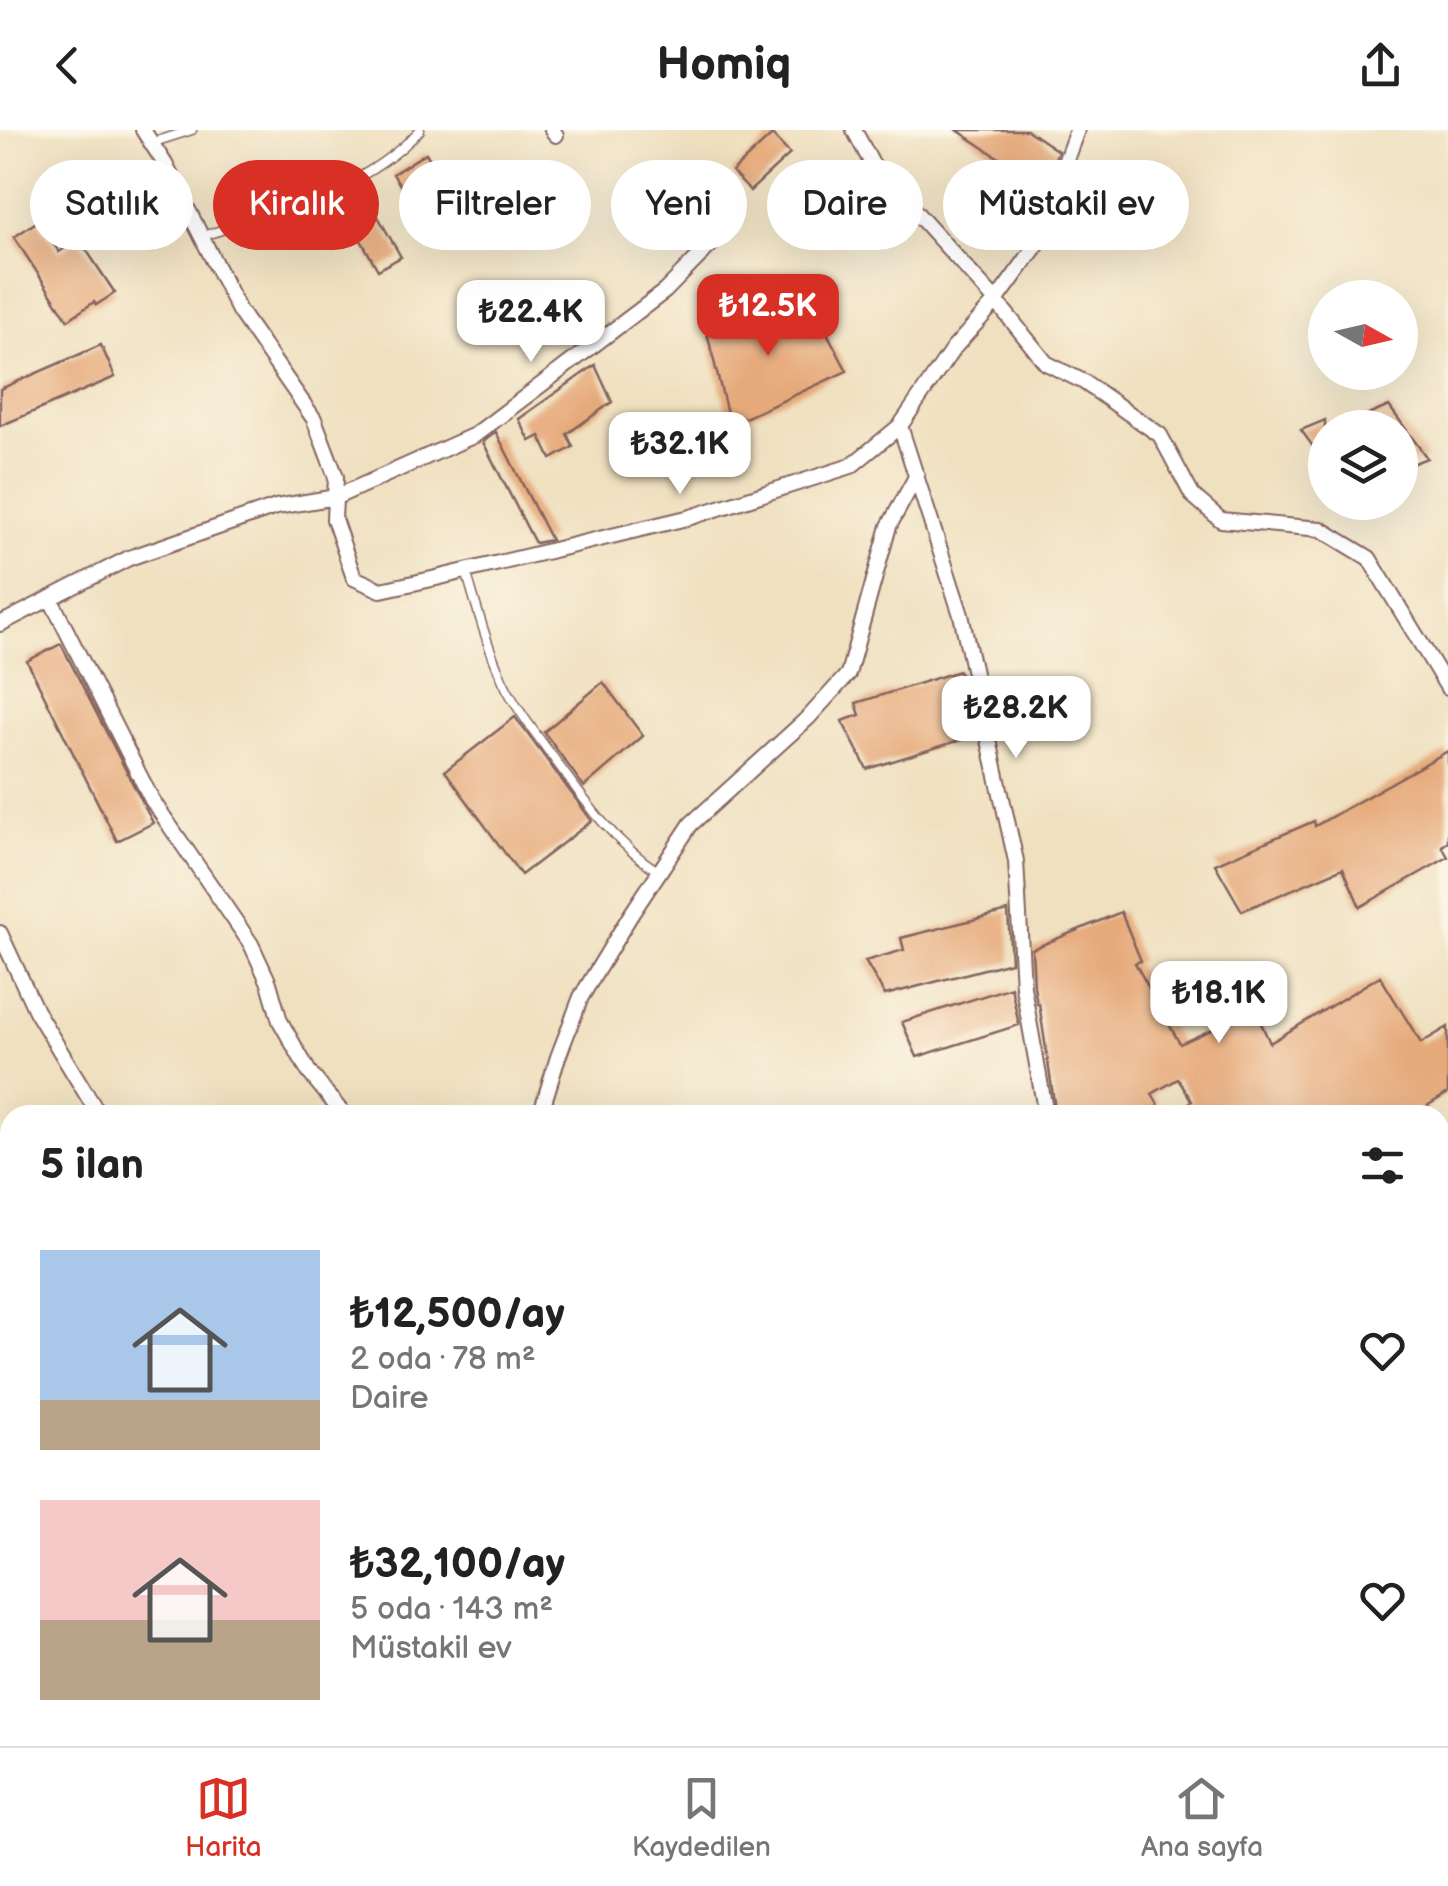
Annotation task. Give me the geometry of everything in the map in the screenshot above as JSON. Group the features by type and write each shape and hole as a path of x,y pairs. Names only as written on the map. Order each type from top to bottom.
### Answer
{"street":[{"path":"854,130 872,164 996,301 1046,363 1084,382 1160,435 1192,495 1221,520 1322,529 1369,558 1448,688"},
{"path":"147,136 239,311 314,420 336,477 334,518 354,578 381,590 691,517 851,466 900,426 953,349 996,301 1044,235 1052,198 1077,130"},
{"path":"2,618 129,558 276,507 336,497 475,435 664,292 705,250"},
{"path":"900,426 961,614 1016,860 1024,987 1044,1105"},
{"path":"543,1105 581,996 691,824 810,717 848,674 889,526 917,475"},
{"path":"50,598 152,800 251,944 269,983 280,1021 310,1072 336,1105"},
{"path":"0,933 36,1012 93,1105"}],"lane":[{"path":"147,136 192,130"},
{"path":"202,237 327,196 402,150 420,130"},
{"path":"466,571 493,659 512,700 614,836 660,872"}],"building":[{"path":"957,130 1027,130 1058,151 1055,160 1002,160"},
{"path":"772,135 790,154 784,160 767,160 767,175 750,191 745,160"},
{"path":"379,218 401,257 378,270 367,250 379,250"},
{"path":"30,226 30,250 86,250 115,293 68,320 14,237"},
{"path":"757,297 776,331 816,312 847,371 730,425 705,325"},
{"path":"101,345 115,377 0,426 0,389"},
{"path":"595,365 612,402 567,434 573,447 551,459 540,436 530,441 519,419"},
{"path":"496,432 551,540 535,543 483,442"},
{"path":"1418,446 1427,458 1418,462"},
{"path":"61,644 153,823 117,841 27,661"},
{"path":"959,671 977,735 867,769 842,721 860,715 856,703"},
{"path":"603,682 643,736 584,787 544,732"},
{"path":"515,717 592,821 521,875 445,771"},
{"path":"1448,751 1448,842 1442,846 1448,857 1360,907 1343,868 1242,911 1215,864 1314,821 1315,826"},
{"path":"1008,911 1011,962 885,995 865,961 904,950 901,938"},
{"path":"1121,912 1141,961 1135,963 1180,1044 1255,1010 1270,1043 1380,976 1421,1043 1448,1027 1448,1093 1428,1105 1186,1105 1192,1101 1178,1079 1152,1094 1158,1105 1054,1105 1034,986 1032,949"},
{"path":"1011,987 1019,1025 917,1057 902,1022"}]}
